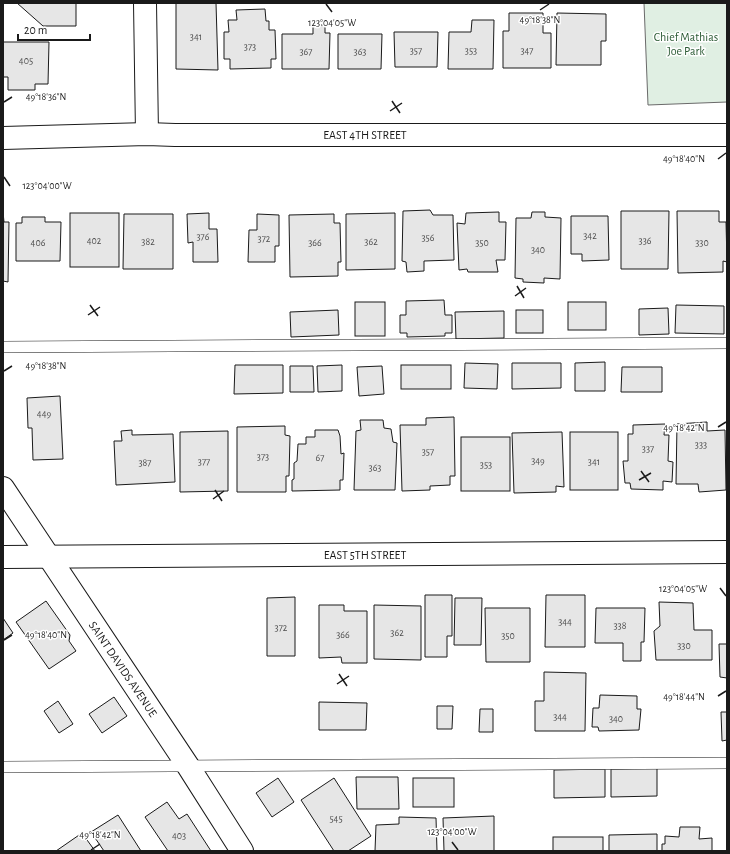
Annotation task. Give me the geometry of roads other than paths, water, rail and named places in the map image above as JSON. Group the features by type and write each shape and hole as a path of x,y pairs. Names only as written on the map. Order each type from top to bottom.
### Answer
{"street":[{"path":"145,3 147,134"},
{"name":"EAST 4TH STREET","path":"3,138 147,134 455,136 727,135"},
{"name":"SAINT DAVIDS AVENUE","path":"3,488 188,766 242,851"},
{"name":"EAST 5TH STREET","path":"3,557 727,552"}],"lane":[{"path":"3,347 727,342"},
{"path":"3,767 727,763"}],"park label":[{"name":"Chief Mathias Joe Park","path":"686,44"}]}
